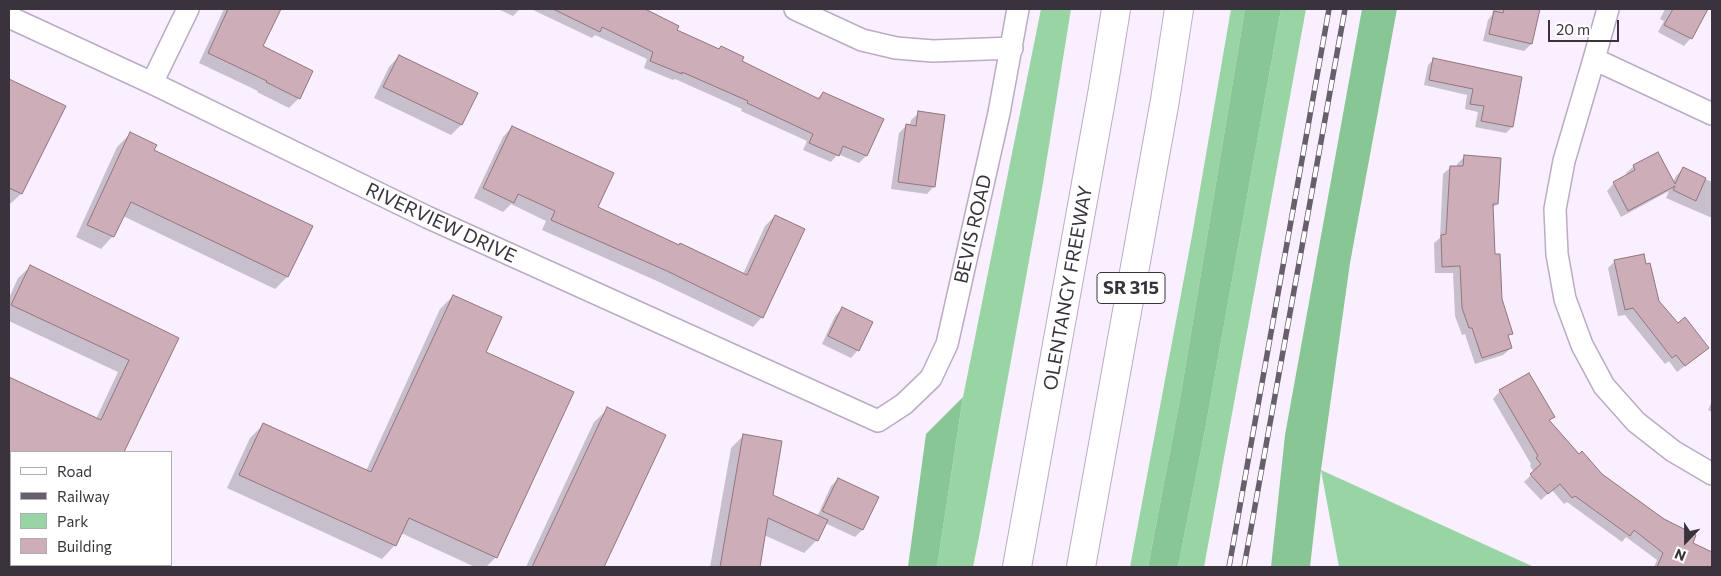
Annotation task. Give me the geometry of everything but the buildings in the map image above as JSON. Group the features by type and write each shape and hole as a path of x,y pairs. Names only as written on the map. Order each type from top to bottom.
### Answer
{"highway":[{"name":"OLENTANGY FREEWAY","path":"1017,567 1116,9"},
{"name":"SR 315","path":"1080,567 1165,100 1179,9"},
{"path":"1007,567 1035,471"}],"street":[{"path":"152,84 188,9"},
{"path":"795,9 862,40 896,48 933,51 1012,48"},
{"name":"BEVIS ROAD","path":"878,420 904,404 931,378 947,344 1012,48 1018,9"},
{"path":"1608,9 1564,161 1555,209 1557,254 1565,299 1582,344 1604,386 1636,422 1673,451 1712,474"},
{"name":"RIVERVIEW DRIVE","path":"9,17 427,217 878,420"},
{"path":"1594,59 1712,114"}],"green space":[{"path":"1041,9 1071,9 1042,189 979,537 973,567 937,567 963,397"},
{"path":"1231,9 1245,9 1180,399 1148,567 1130,567 1193,230"},
{"path":"1245,9 1281,9 1205,430 1178,567 1148,567 1180,399"},
{"path":"1281,9 1306,9 1204,567 1178,567 1205,430"},
{"path":"1362,9 1397,9 1350,263 1321,470 1310,567 1271,567 1285,435"},
{"path":"963,397 937,567 908,567 926,434"},
{"path":"1321,470 1534,567 1339,567"}],"railway":[{"path":"1229,567 1329,9"},
{"path":"1244,567 1345,9"}]}
